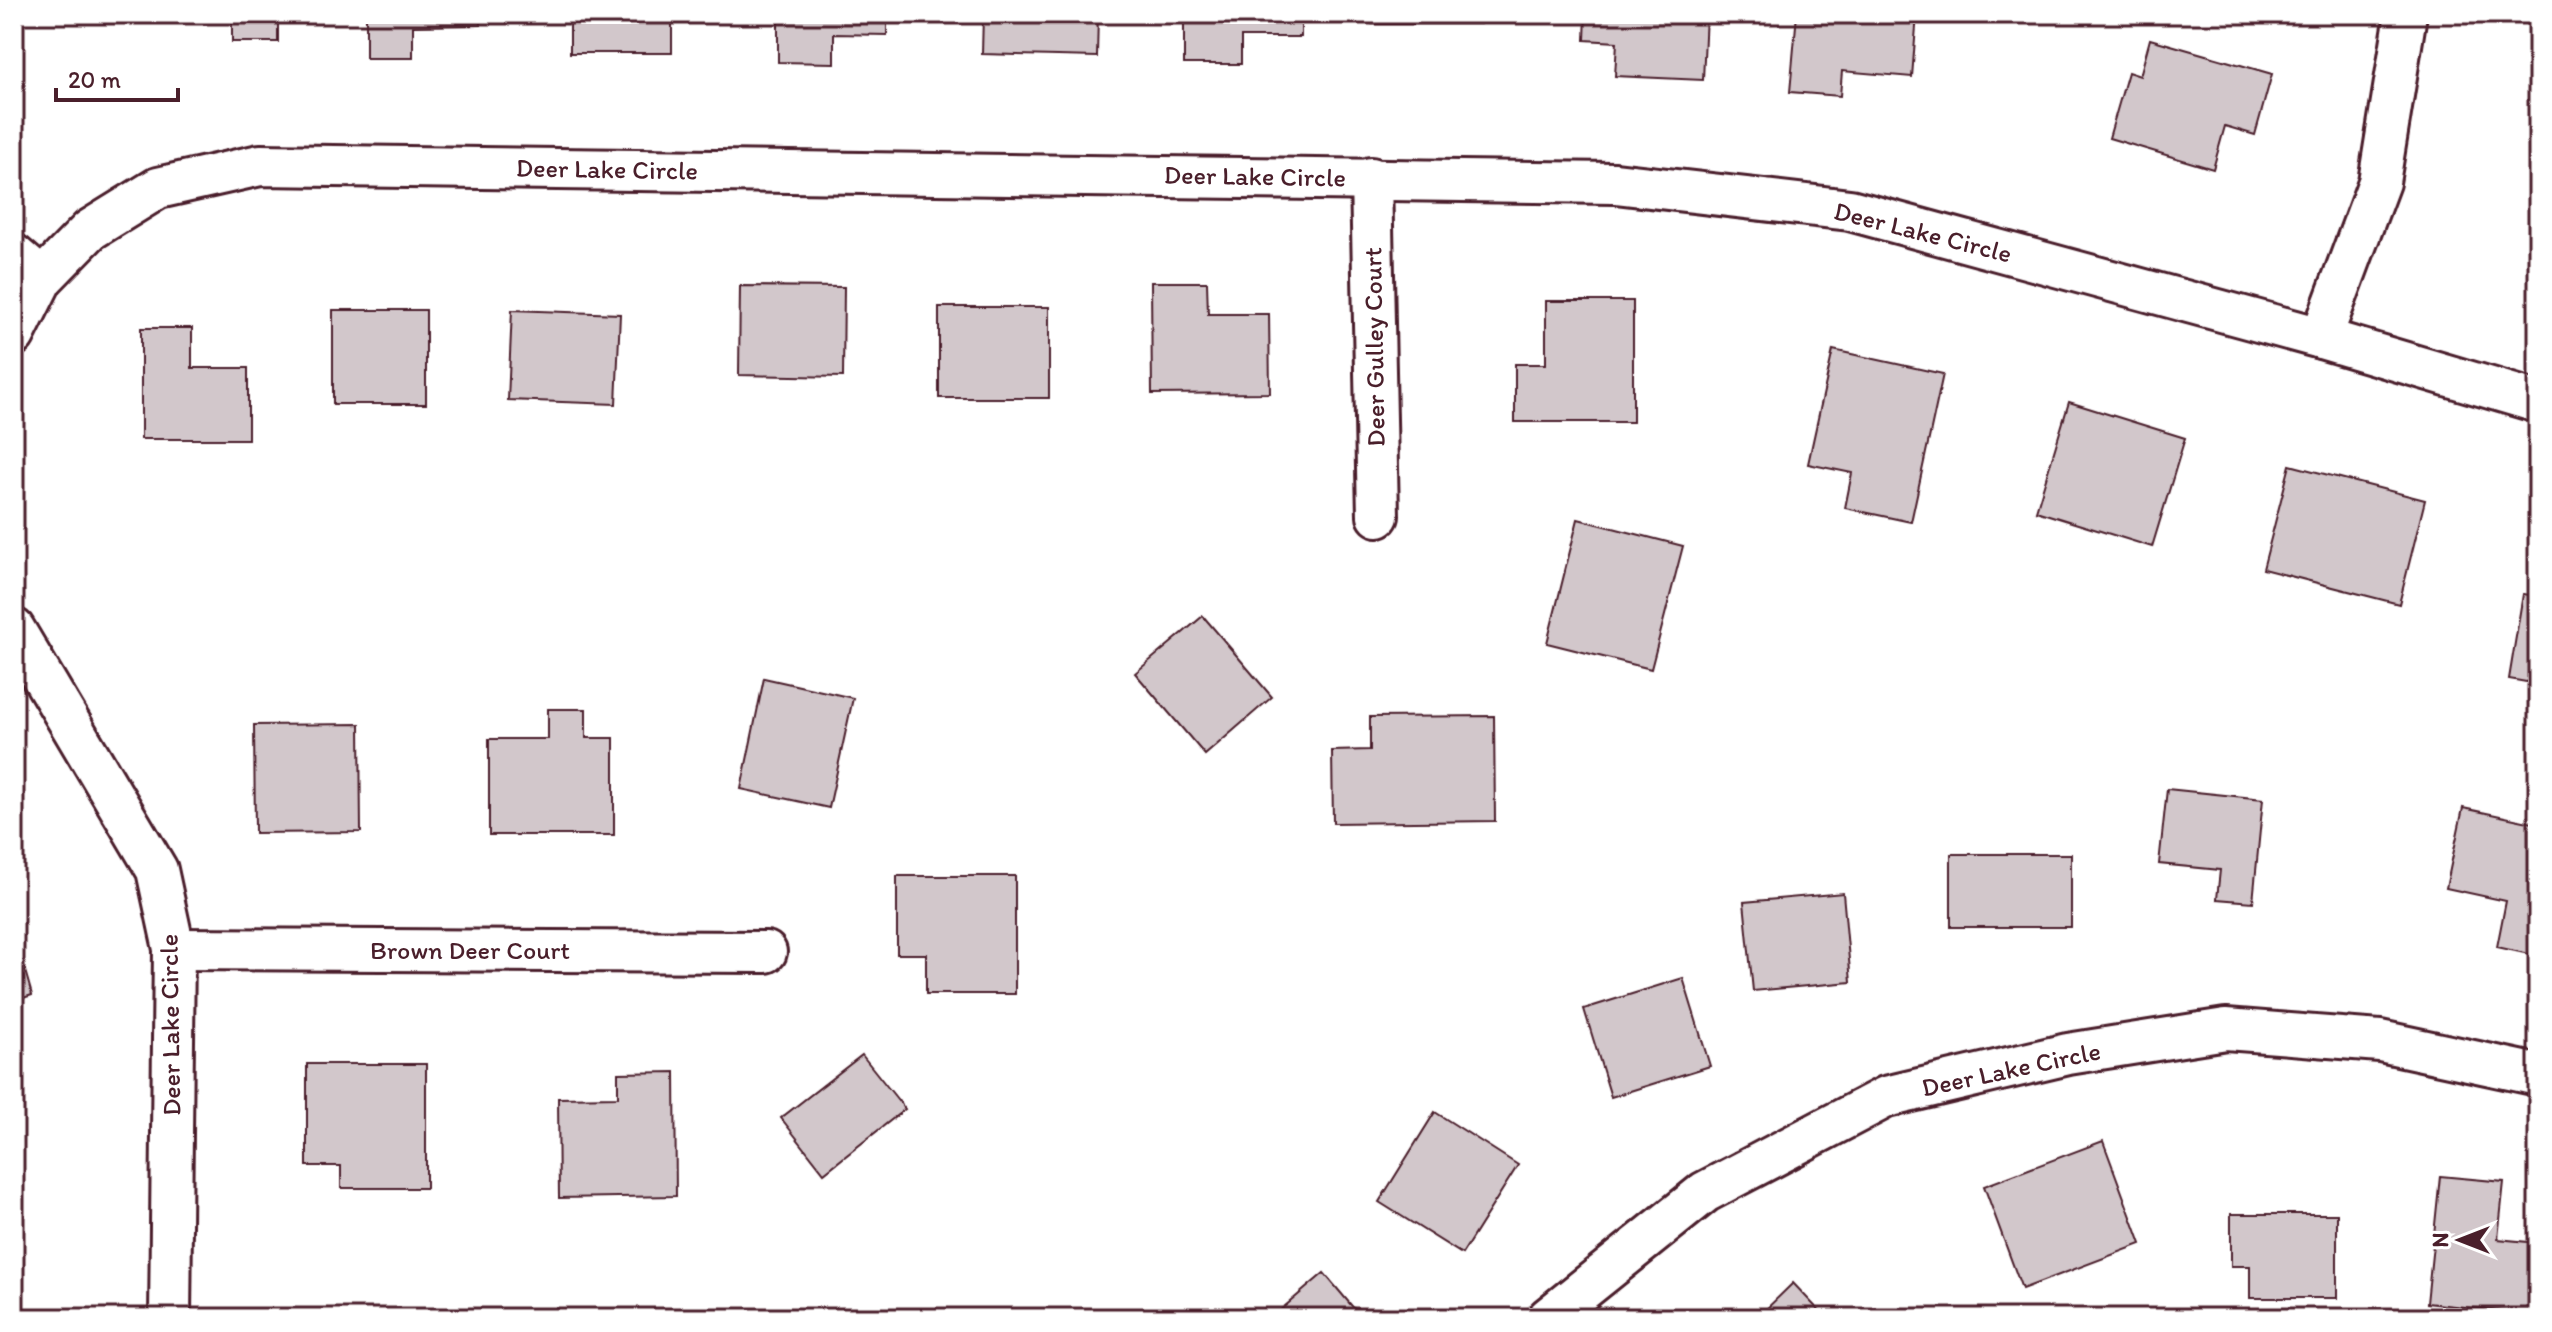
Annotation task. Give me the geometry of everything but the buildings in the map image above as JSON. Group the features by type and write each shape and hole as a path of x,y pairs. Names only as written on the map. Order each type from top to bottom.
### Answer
{"street":[{"path":"2321,338 2379,182 2406,14"},
{"name":"Deer Lake Circle","path":"14,335 28,267 158,188 260,165 1615,183 1850,210 2321,338 2538,402"},
{"name":"Deer Gulley Court","path":"1371,178 1378,516"},
{"name":"Deer Lake Circle","path":"14,629 157,870 174,949 170,1318"},
{"name":"Brown Deer Court","path":"174,949 766,952"},
{"name":"Deer Lake Circle","path":"1548,1318 1705,1192 1886,1097 2068,1054 2226,1029 2380,1041 2538,1075"}]}
